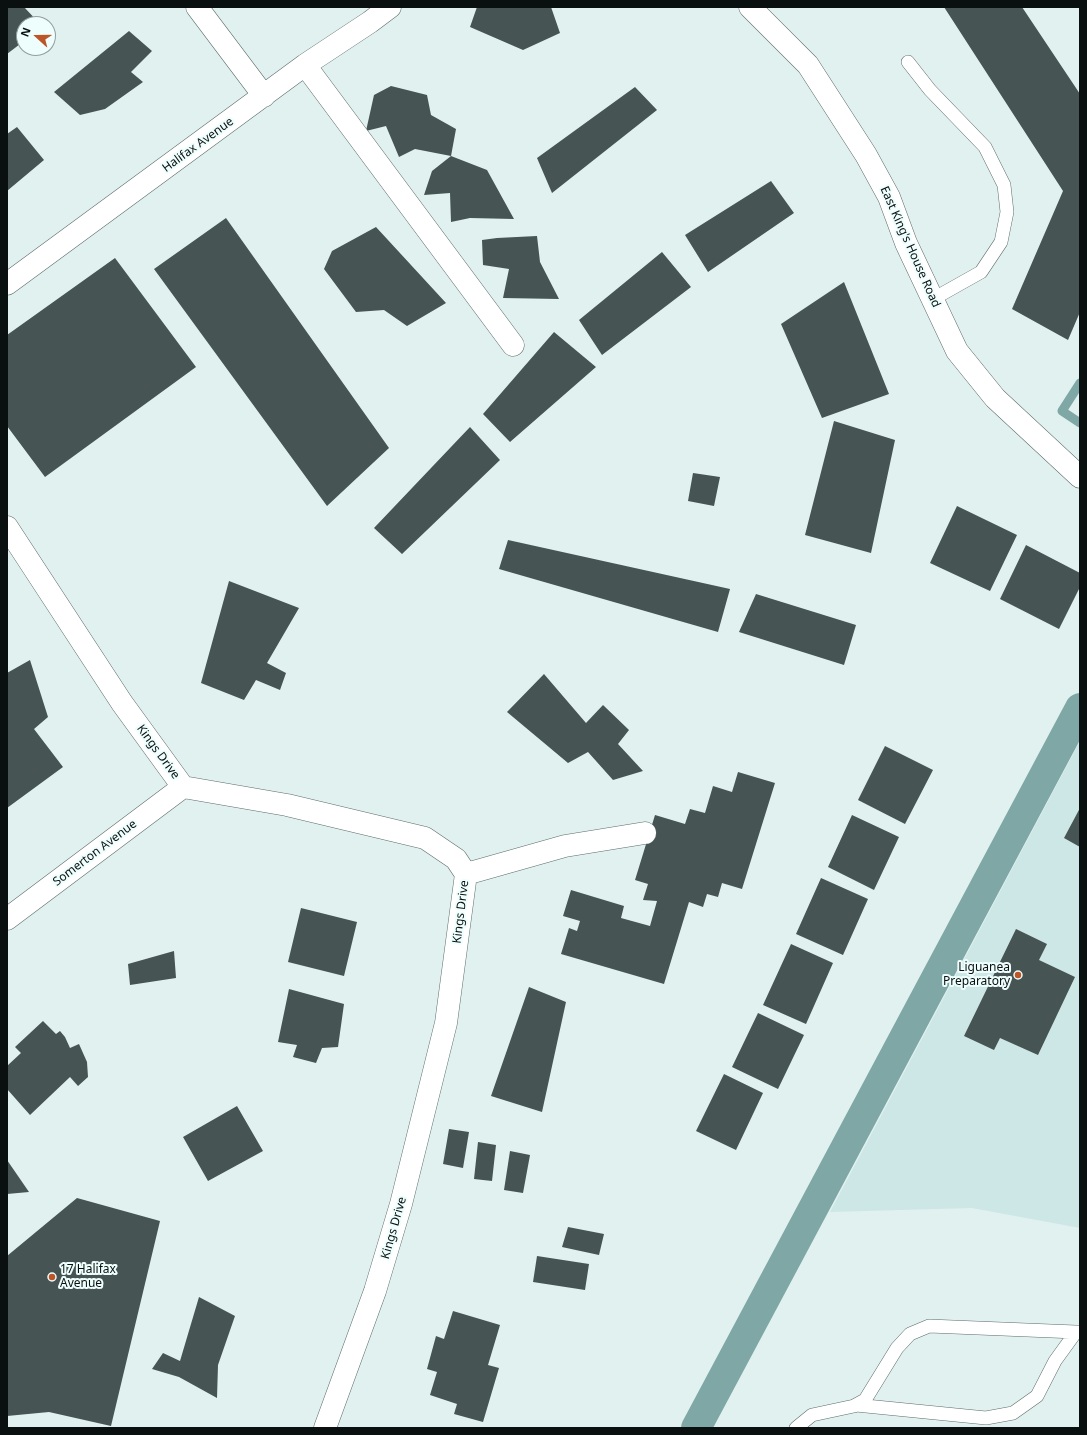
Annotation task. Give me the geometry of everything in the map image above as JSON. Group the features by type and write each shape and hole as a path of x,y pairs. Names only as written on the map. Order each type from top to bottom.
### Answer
{"street":[{"path":"197,7 264,96"},
{"name":"Halifax Avenue","path":"7,284 305,65 390,7"},
{"name":"East King's House Road","path":"750,7 808,65 866,155 889,197 906,243 956,351 995,398 1080,477"},
{"path":"305,65 513,345"},
{"name":"Kings Drive","path":"7,527 122,703 184,787 287,805 425,838 456,859 466,874 446,1023 402,1204 375,1292 325,1428"},
{"name":"Somerton Avenue","path":"7,919 184,787"},
{"path":"466,874 565,846 645,832"}],"lane":[{"path":"908,62 930,90 985,147 1004,185 1007,212 1001,242 980,272 933,299"},
{"path":"796,1428 812,1415 856,1405 865,1400 897,1348 910,1334 929,1326 1078,1332"},
{"path":"856,1405 986,1418 1014,1413 1037,1396 1055,1361 1078,1332"}],"shaded area":[{"name":"Liguanea Preparatory","path":"1080,741 1080,1228 972,1208 830,1212"}],"building":[{"path":"24,7 32,16 16,16 16,47 7,54 7,8"},
{"path":"477,7 551,7 560,33 523,50 470,27"},
{"path":"944,7 1022,7 1080,94 1080,312 1068,340 1012,309 1063,191"},
{"path":"129,31 152,51 131,72 143,82 105,109 80,115 54,92"},
{"path":"391,86 427,95 431,115 456,129 451,156 415,149 399,157 386,126 366,131 374,95"},
{"path":"635,87 657,110 552,193 537,158"},
{"path":"17,127 44,160 7,191 7,134"},
{"path":"451,156 487,170 514,219 470,218 451,222 450,193 424,195 432,171"},
{"path":"771,181 794,213 708,272 685,235"},
{"path":"226,218 389,448 327,506 154,269"},
{"path":"376,227 446,303 407,326 384,310 356,312 324,269 332,251"},
{"path":"537,236 540,262 559,299 503,298 509,269 483,265 482,240"},
{"path":"662,252 691,287 602,355 579,320"},
{"path":"115,258 196,367 45,477 7,426 7,335"},
{"path":"844,282 889,394 822,418 781,324"},
{"path":"554,332 596,367 510,442 483,414"},
{"path":"834,421 895,440 871,553 805,535"},
{"path":"470,427 500,460 402,554 374,528"},
{"path":"693,473 720,477 714,506 688,501"},
{"path":"957,506 1017,535 990,591 930,563"},
{"path":"508,540 730,589 718,632 499,569"},
{"path":"1026,545 1080,573 1080,587 1059,629 1000,599"},
{"path":"229,581 299,608 267,663 286,673 280,690 256,680 244,700 201,683"},
{"path":"756,594 856,625 844,665 739,632"},
{"path":"30,660 48,717 34,729 63,767 7,808 7,673"},
{"path":"544,674 586,723 603,705 629,730 618,744 643,771 613,780 588,752 568,763 507,712"},
{"path":"885,746 933,770 905,824 858,800"},
{"path":"738,772 775,783 742,889 722,883 718,897 707,894 703,907 689,902 664,984 561,954 569,928 577,931 580,921 563,916 571,890 624,906 621,918 650,926 657,901 643,900 648,884 635,880 655,815 685,824 690,809 705,813 713,786 732,792"},
{"path":"1080,808 1080,847 1064,838"},
{"path":"852,815 899,837 874,890 828,867"},
{"path":"821,878 868,899 843,955 796,934"},
{"path":"301,908 357,922 344,976 288,962"},
{"path":"1016,929 1047,944 1039,960 1075,977 1038,1055 1000,1038 994,1050 964,1036"},
{"path":"791,944 833,963 806,1024 763,1005"},
{"path":"174,951 176,978 130,985 128,964"},
{"path":"529,987 566,1002 542,1112 491,1096"},
{"path":"289,989 344,1004 338,1047 322,1048 316,1063 293,1057 297,1045 278,1042"},
{"path":"758,1013 804,1035 778,1089 732,1067"},
{"path":"43,1021 56,1034 60,1031 65,1037 70,1048 79,1044 87,1062 88,1077 78,1086 70,1077 30,1115 7,1089 7,1066 21,1053 15,1047"},
{"path":"724,1074 763,1093 736,1150 696,1131"},
{"path":"237,1106 263,1151 208,1181 183,1137"},
{"path":"449,1129 469,1132 463,1168 443,1164"},
{"path":"478,1142 496,1145 492,1181 474,1179"},
{"path":"510,1151 530,1155 523,1193 504,1190"},
{"path":"7,1160 29,1192 7,1194"},
{"path":"77,1198 160,1221 111,1426 49,1412 7,1416 7,1256"},
{"path":"568,1227 604,1234 599,1255 562,1247"},
{"path":"537,1256 589,1264 585,1290 533,1282"},
{"path":"199,1297 235,1316 218,1365 217,1398 179,1377 152,1369 163,1353 180,1361"},
{"path":"453,1311 500,1325 488,1365 499,1368 483,1422 454,1414 457,1404 430,1395 437,1372 427,1369 436,1336 444,1339"}],"waterway":[{"path":"1080,383 1062,411 1080,423"},
{"path":"696,1428 1080,708"}],"place":[{"name":"Liguanea Preparatory","path":"1018,975"},
{"name":"17 Halifax Avenue","path":"52,1277"}]}
